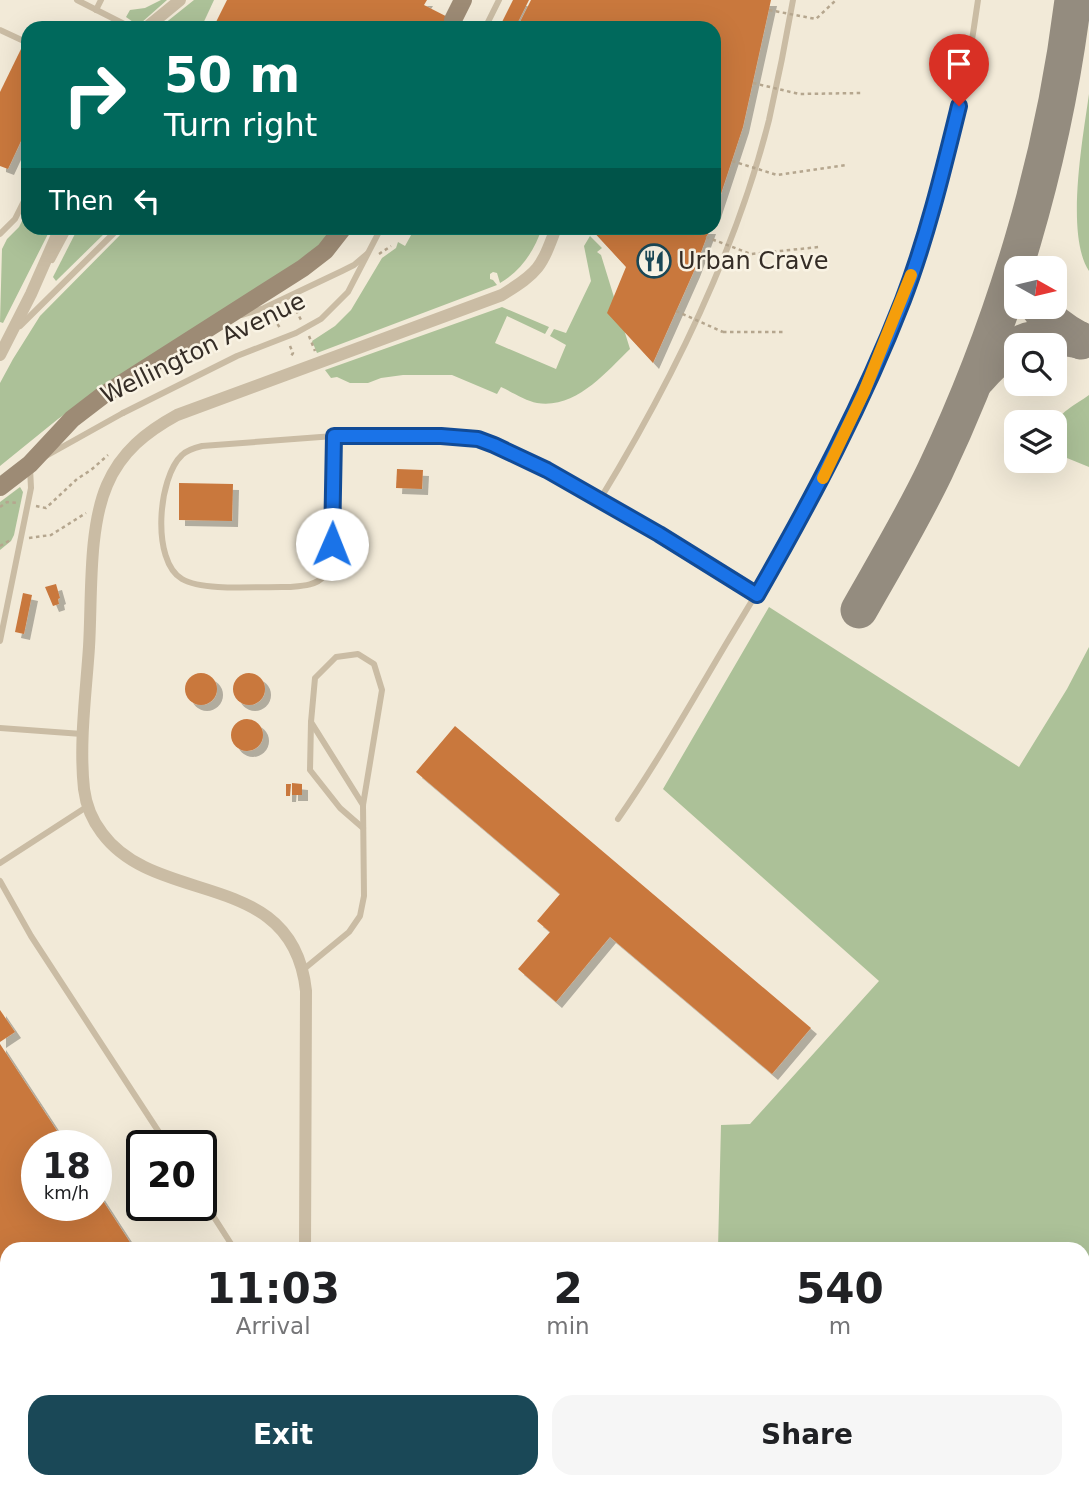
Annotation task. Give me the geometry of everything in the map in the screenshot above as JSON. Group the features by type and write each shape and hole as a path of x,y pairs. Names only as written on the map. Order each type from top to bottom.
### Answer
{"main road":[{"path":"453,20 463,0"},
{"name":"Wellington Avenue","path":"0,487 30,464 72,419 102,396 303,268 325,251 338,235"}],"street":[{"path":"154,21 180,0"},
{"path":"0,354 57,235"},
{"path":"305,1242 307,1019 304,969 296,949 281,930 245,902 154,870 121,853 102,834 88,806 83,777 84,734 95,533 102,498 125,454 160,424 177,415 502,295 530,277 537,269 553,235"}],"lane":[{"path":"77,0 118,21"},
{"path":"96,10 101,0"},
{"path":"486,21 497,0"},
{"path":"599,501 656,404 722,262 768,121 793,0"},
{"path":"618,819 643,783 757,595 839,447 904,297 948,152 978,0"},
{"path":"0,30 21,40"},
{"path":"0,234 15,219 21,207"},
{"path":"31,294 65,235"},
{"path":"0,354 24,321 112,235"},
{"name":"Wellington Avenue","path":"214,324 264,308 354,265 367,253 379,235"},
{"name":"Wellington Avenue","path":"30,464 123,413 237,356 296,333 321,319 348,292 379,235"},
{"path":"334,436 332,544 329,569 319,581 289,587 200,586 183,580 170,568 163,543 163,501 165,484 182,454 201,446 334,436 403,434 478,439 509,451 659,534 757,595"},
{"path":"0,641 31,488 30,464"},
{"path":"304,969 349,932 360,916 364,896 363,805 382,690 374,664 358,654 336,657 315,678 310,769 340,808 363,828"},
{"path":"311,722 363,805"},
{"path":"0,728 84,734"},
{"path":"0,863 88,806"},
{"path":"0,881 31,936 158,1130"},
{"path":"216,1221 230,1242"}],"path":[{"path":"769,10 816,19 836,0"},
{"path":"753,83 799,94 861,93"},
{"path":"732,161 777,175 846,165"},
{"path":"706,237 751,254 818,247"},
{"path":"369,260 391,246"},
{"path":"305,300 294,306 316,350 305,355"},
{"path":"676,311 723,332 784,332"},
{"path":"282,363 293,359"},
{"path":"0,507 7,502 46,508 76,479 111,452"},
{"path":"0,546 9,539 51,535 84,515 102,498"}],"green space":[{"path":"167,0 143,21 132,21 126,17 130,10"},
{"path":"194,0 214,0 204,21 168,21"},
{"path":"1089,94 1089,271 1082,255 1077,211 1080,159"},
{"path":"21,223 21,235 47,235 3,323 0,322 2,249 7,239"},
{"path":"74,235 103,235 56,281 53,277"},
{"path":"120,235 328,235 304,261 109,383 58,419 0,466 0,383 40,316"},
{"path":"411,235 539,235 531,252 515,272 500,283 497,273 490,274 490,279 497,285 317,353 312,341 335,326 351,310 382,258 396,248 398,242 405,246"},
{"path":"590,236 602,248 597,252 601,255 630,349 600,378 577,395 551,403 537,403 501,387 497,394 452,375 403,375 368,383 350,383 337,377 331,378 325,370 502,307 549,327 545,334 507,316 495,343 556,369 566,345 550,336 554,329 566,333 591,281 584,246"},
{"path":"1089,395 1089,467 1067,458 1067,410"},
{"path":"20,487 23,492 14,535 0,550 0,502"},
{"path":"769,607 1019,767 1067,689 1089,647 1089,1242 718,1242 721,1125 750,1124 879,981 663,789"}],"building":[{"path":"227,0 427,0 424,5 455,21 216,21"},
{"path":"513,0 529,0 518,21 502,21"},
{"path":"531,0 771,0 743,127 721,194 721,21 520,21"},
{"path":"21,49 21,141 8,169 0,166 0,92"},
{"path":"596,235 707,235 653,363 607,313 626,267"},
{"path":"397,469 423,470 422,489 396,488"},
{"path":"179,483 233,484 232,521 179,520"},
{"path":"56,584 60,598 59,604 53,606 45,587"},
{"path":"23,593 32,595 24,634 15,632"},
{"path":"201,673 212,678 217,689 212,700 201,705 190,700 185,689 190,678"},
{"path":"249,673 260,678 265,689 260,700 249,705 238,700 233,689 238,678"},
{"path":"247,719 258,724 263,735 258,746 247,751 236,746 231,735 236,724"},
{"path":"455,726 811,1028 772,1074 610,937 556,1002 518,969 550,932 537,921 560,894 416,772"},
{"path":"292,783 302,784 302,795 292,795"},
{"path":"286,784 291,784 290,796 286,796"},
{"path":"0,1010 15,1032 0,1042"},
{"path":"0,1044 56,1130 21,1130 21,1221 112,1221 112,1215 130,1242 0,1242"}],"taxiway":[{"path":"859,610 935,471 960,415 1004,300 1023,241 1053,121 1073,0"},
{"path":"1049,319 1081,341"},
{"path":"977,379 999,356 1023,343 1049,337 1080,340"}],"slow traffic":[{"path":"823,478 864,392 911,275"}],"place":[{"name":"Urban Crave","path":"654,261"}],"route":[{"path":"332,544 334,436 403,434 478,439 547,470 659,534 757,595 839,447 904,297 948,152 959,106"}]}
